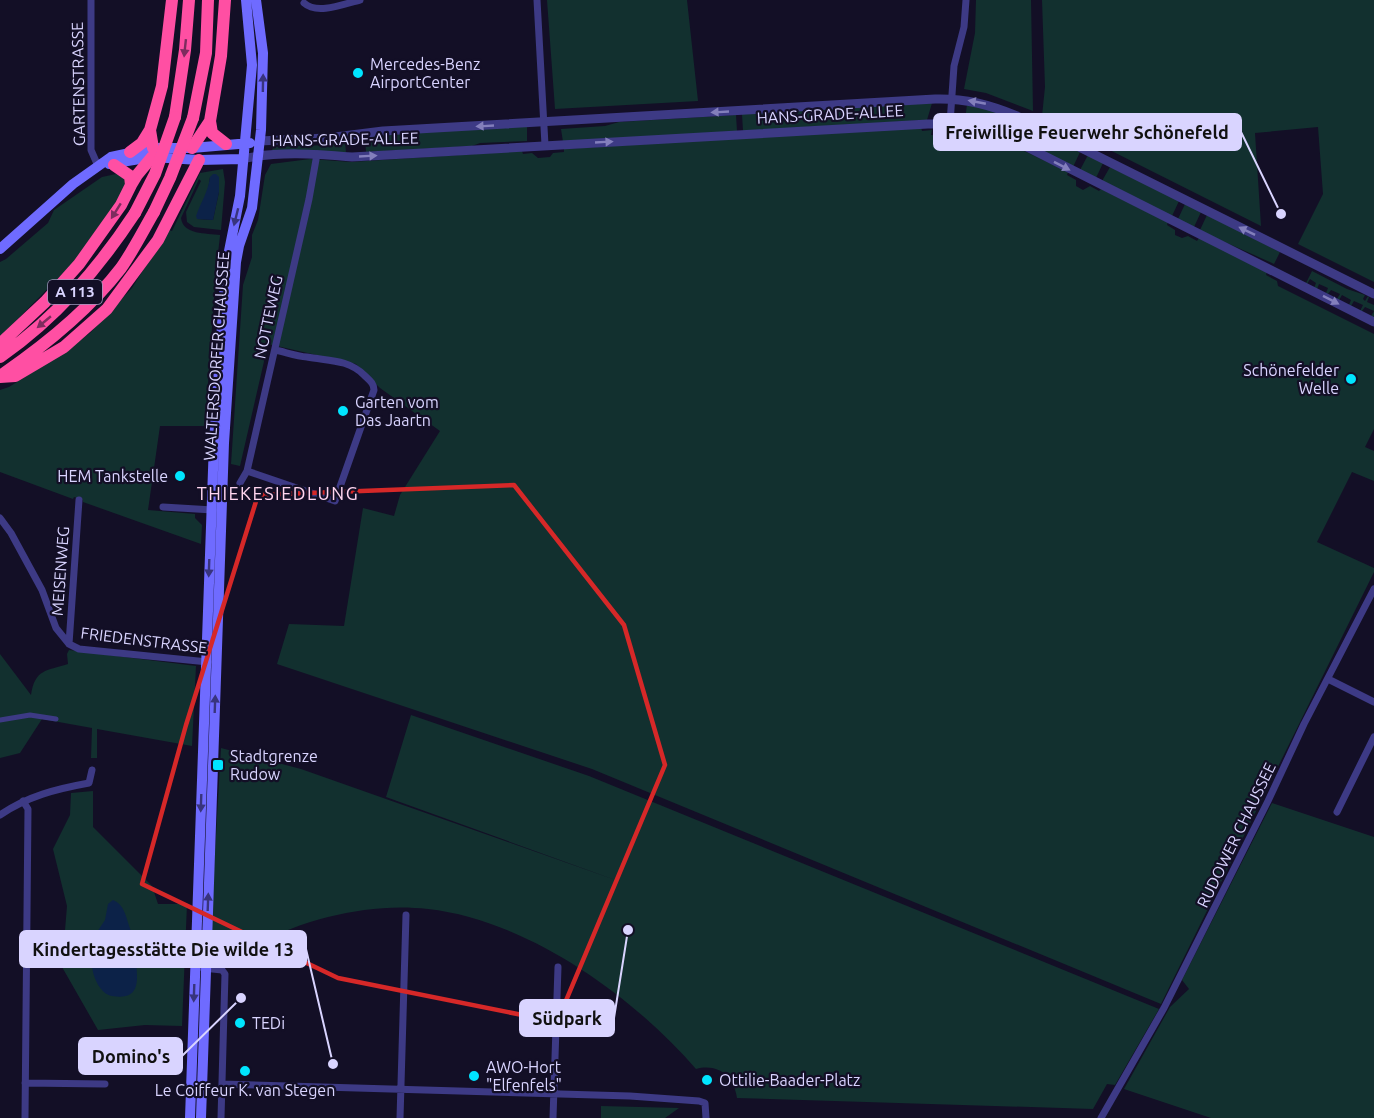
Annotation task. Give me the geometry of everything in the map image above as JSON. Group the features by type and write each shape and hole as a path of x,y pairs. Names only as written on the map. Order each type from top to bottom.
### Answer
{"highway":[{"path":"130,152 142,143 150,130 162,86 172,0"},
{"path":"225,0 221,56 210,121 212,133 226,144"},
{"name":"A 113","path":"0,357 56,312 103,260 135,213 155,174 168,140 179,94 189,1"},
{"name":"A 113","path":"0,376 33,353 88,304 120,268 154,212 189,128 199,93 206,53 210,3"},
{"path":"192,148 210,121"},
{"path":"0,344 45,302 79,264 100,237 137,175 160,152 150,130"},
{"path":"181,160 184,190"},
{"path":"0,376 15,376 64,347 107,309 158,240 199,160"},
{"path":"105,165 130,176 131,185"}],"main road":[{"name":"WALTERSDORFER CHAUSSEE","path":"190,1118 200,968 216,510 217,386 226,266 240,196 252,65 246,0"},
{"name":"WALTERSDORFER CHAUSSEE","path":"216,510 236,262 252,208 263,98 263,53 256,0"},
{"path":"105,165 160,152 259,141"},
{"path":"181,160 192,148"},
{"path":"0,249 69,188 105,165 111,158 130,152 160,152 181,160 243,159"},
{"path":"160,152 181,160"},
{"name":"WALTERSDORFER CHAUSSEE","path":"200,968 201,1118"}],"street":[{"name":"GARTENSTRASSE","path":"91,0 92,150 105,165"},
{"path":"304,3 310,7 320,8 360,0"},
{"path":"537,0 545,145"},
{"path":"950,123 954,66 964,27 966,0"},
{"name":"HANS-GRADE-ALLEE","path":"259,141 327,138 383,131 950,99 986,104 1017,116 1374,294"},
{"name":"HANS-GRADE-ALLEE","path":"243,159 258,155 317,154 352,157 950,123 975,126 1003,135 1374,322"},
{"name":"NOTTEWEG","path":"240,483 247,471 312,188 317,154"},
{"path":"247,471 335,501 374,386 350,364 308,358 275,350"},
{"name":"MEISENWEG","path":"69,644 79,500"},
{"path":"163,507 216,510"},
{"name":"FRIEDENSTRASSE","path":"0,518 11,533 42,590 56,628 69,644 79,649 211,662"},
{"name":"RUDOWER CHAUSSEE","path":"1101,1118 1164,1008 1374,590"},
{"path":"1328,679 1374,702"},
{"path":"0,720 30,715 57,718"},
{"path":"1337,812 1374,737"},
{"path":"0,815 23,801 56,789 89,783 92,770"},
{"path":"23,801 28,809 24,1118"},
{"path":"400,1118 406,915"},
{"path":"553,1118 558,967"},
{"path":"200,968 222,970 225,974 221,1118"},
{"path":"25,1083 105,1084"},
{"path":"222,1084 630,1096 699,1101 705,1103 706,1118"}],"highlighted area":[{"path":"514,485 624,625 665,765 557,1022 338,978 142,884 186,725 258,495"}],"green space":[{"path":"547,0 687,0 698,101 555,109"},
{"path":"976,0 1031,0 1033,111 986,93 964,89 975,33"},
{"path":"1042,0 1374,0 1374,282 1298,244 1323,194 1318,127 1255,133 1261,226 1042,116 1045,87"},
{"path":"932,103 927,120 743,131 742,114"},
{"path":"967,104 1004,114 1080,152 1073,167 997,129 965,121"},
{"path":"736,115 737,131 563,142 561,129 605,126 619,122"},
{"path":"527,126 527,141 366,152 365,138 370,136"},
{"path":"921,127 922,131 932,130 931,135 954,136 957,131 969,132 970,129 993,136 1068,172 1067,175 1076,180 1076,186 1083,190 1090,186 1099,191 1101,189 1168,222 1167,225 1175,230 1175,235 1182,238 1188,236 1197,241 1199,238 1267,272 1266,275 1277,281 1278,286 1374,334 1374,429 1365,447 1374,451 1374,481 1352,472 1317,542 1374,568 1374,572 1161,1004 592,769 277,664 289,624 344,626 363,508 394,516 400,495 440,431 380,388 356,364 268,344 240,466 231,464 243,285 252,257 252,235 258,220 265,175 271,164 310,159 351,162 522,151 523,154 532,153 538,158 550,157 553,153 564,152 564,149"},
{"path":"345,141 346,153 272,151 273,147 327,145"},
{"path":"1088,155 1103,163 1096,178 1080,170"},
{"path":"1110,167 1179,201 1172,216 1102,181"},
{"path":"223,169 225,182 221,230 194,227 187,222 186,212 201,181 199,179 181,218 186,228 220,235 205,426 160,426 148,510 195,514 195,518 202,525 201,544 0,472 0,390 9,387 55,358 90,333 132,288 168,230 172,231 200,173","holes":["210,177 219,177 219,192 213,220 198,219"]},
{"path":"116,174 124,176 126,189 72,264 0,337 0,262 48,223 54,210 102,177"},
{"path":"1185,204 1201,212 1194,227 1178,219"},
{"path":"1207,215 1280,252 1274,264 1200,230"},
{"path":"1312,271 1347,289 1365,295 1363,299 1365,301 1368,296 1367,302 1374,305 1374,311 1365,307 1360,311 1363,305 1354,301 1351,306 1349,305 1351,300 1342,295 1339,300 1337,299 1340,294 1331,290 1328,294 1326,293 1328,288 1319,284 1317,289 1314,288 1316,283 1310,279 1307,284"},
{"path":"69,650 196,666 192,746 97,729 97,758 91,758 92,728 42,719 20,753 0,758 0,654 31,695 35,680 43,672 68,664"},
{"path":"411,715 589,776 1159,1009 1115,1085 1107,1084 1093,1109 737,1098 732,1083 724,1073 711,1068 696,1069 641,1014 575,965 503,928 465,916 415,908 378,908 353,912 300,925 226,958 209,958 221,748 301,769 621,882 386,797"},
{"path":"93,791 93,827 152,886 158,904 187,904 182,1026 145,1025 98,1030 62,967 67,906 53,849 70,815 71,793"},
{"path":"1272,803 1374,837 1374,1118 1211,1118 1124,1089 1170,1007 1189,989 1182,980"},
{"path":"601,1106 679,1108 665,1118 601,1118"}],"water":[{"path":"213,174 219,177 219,192 213,220 197,219 196,216"},
{"path":"113,900 122,908 131,931 138,941 136,986 125,996 112,996 104,992 96,980 92,966 93,938 105,920 108,904"}],"place":[{"name":"Mercedes-Benz AirportCenter","path":"358,73"},
{"name":"Freiwillige Feuerwehr Schönefeld","path":"1281,214"},
{"name":"Schönefelder Welle","path":"1351,379"},
{"name":"Garten vom Das Jaartn","path":"343,411"},
{"name":"HEM Tankstelle","path":"180,476"},
{"name":"Stadtgrenze Rudow","path":"218,765"},
{"name":"Südpark","path":"628,930"},
{"name":"Domino's","path":"241,998"},
{"name":"TEDi","path":"240,1023"},
{"name":"Kindertagesstätte Die wilde 13","path":"333,1064"},
{"name":"Le Coiffeur K. van Stegen","path":"245,1071"},
{"name":"AWO-Hort \"Elfenfels\"","path":"474,1076"},
{"name":"Ottilie-Baader-Platz","path":"707,1080"}],"district":[{"name":"THIEKESIEDLUNG","path":"278,494"}]}
